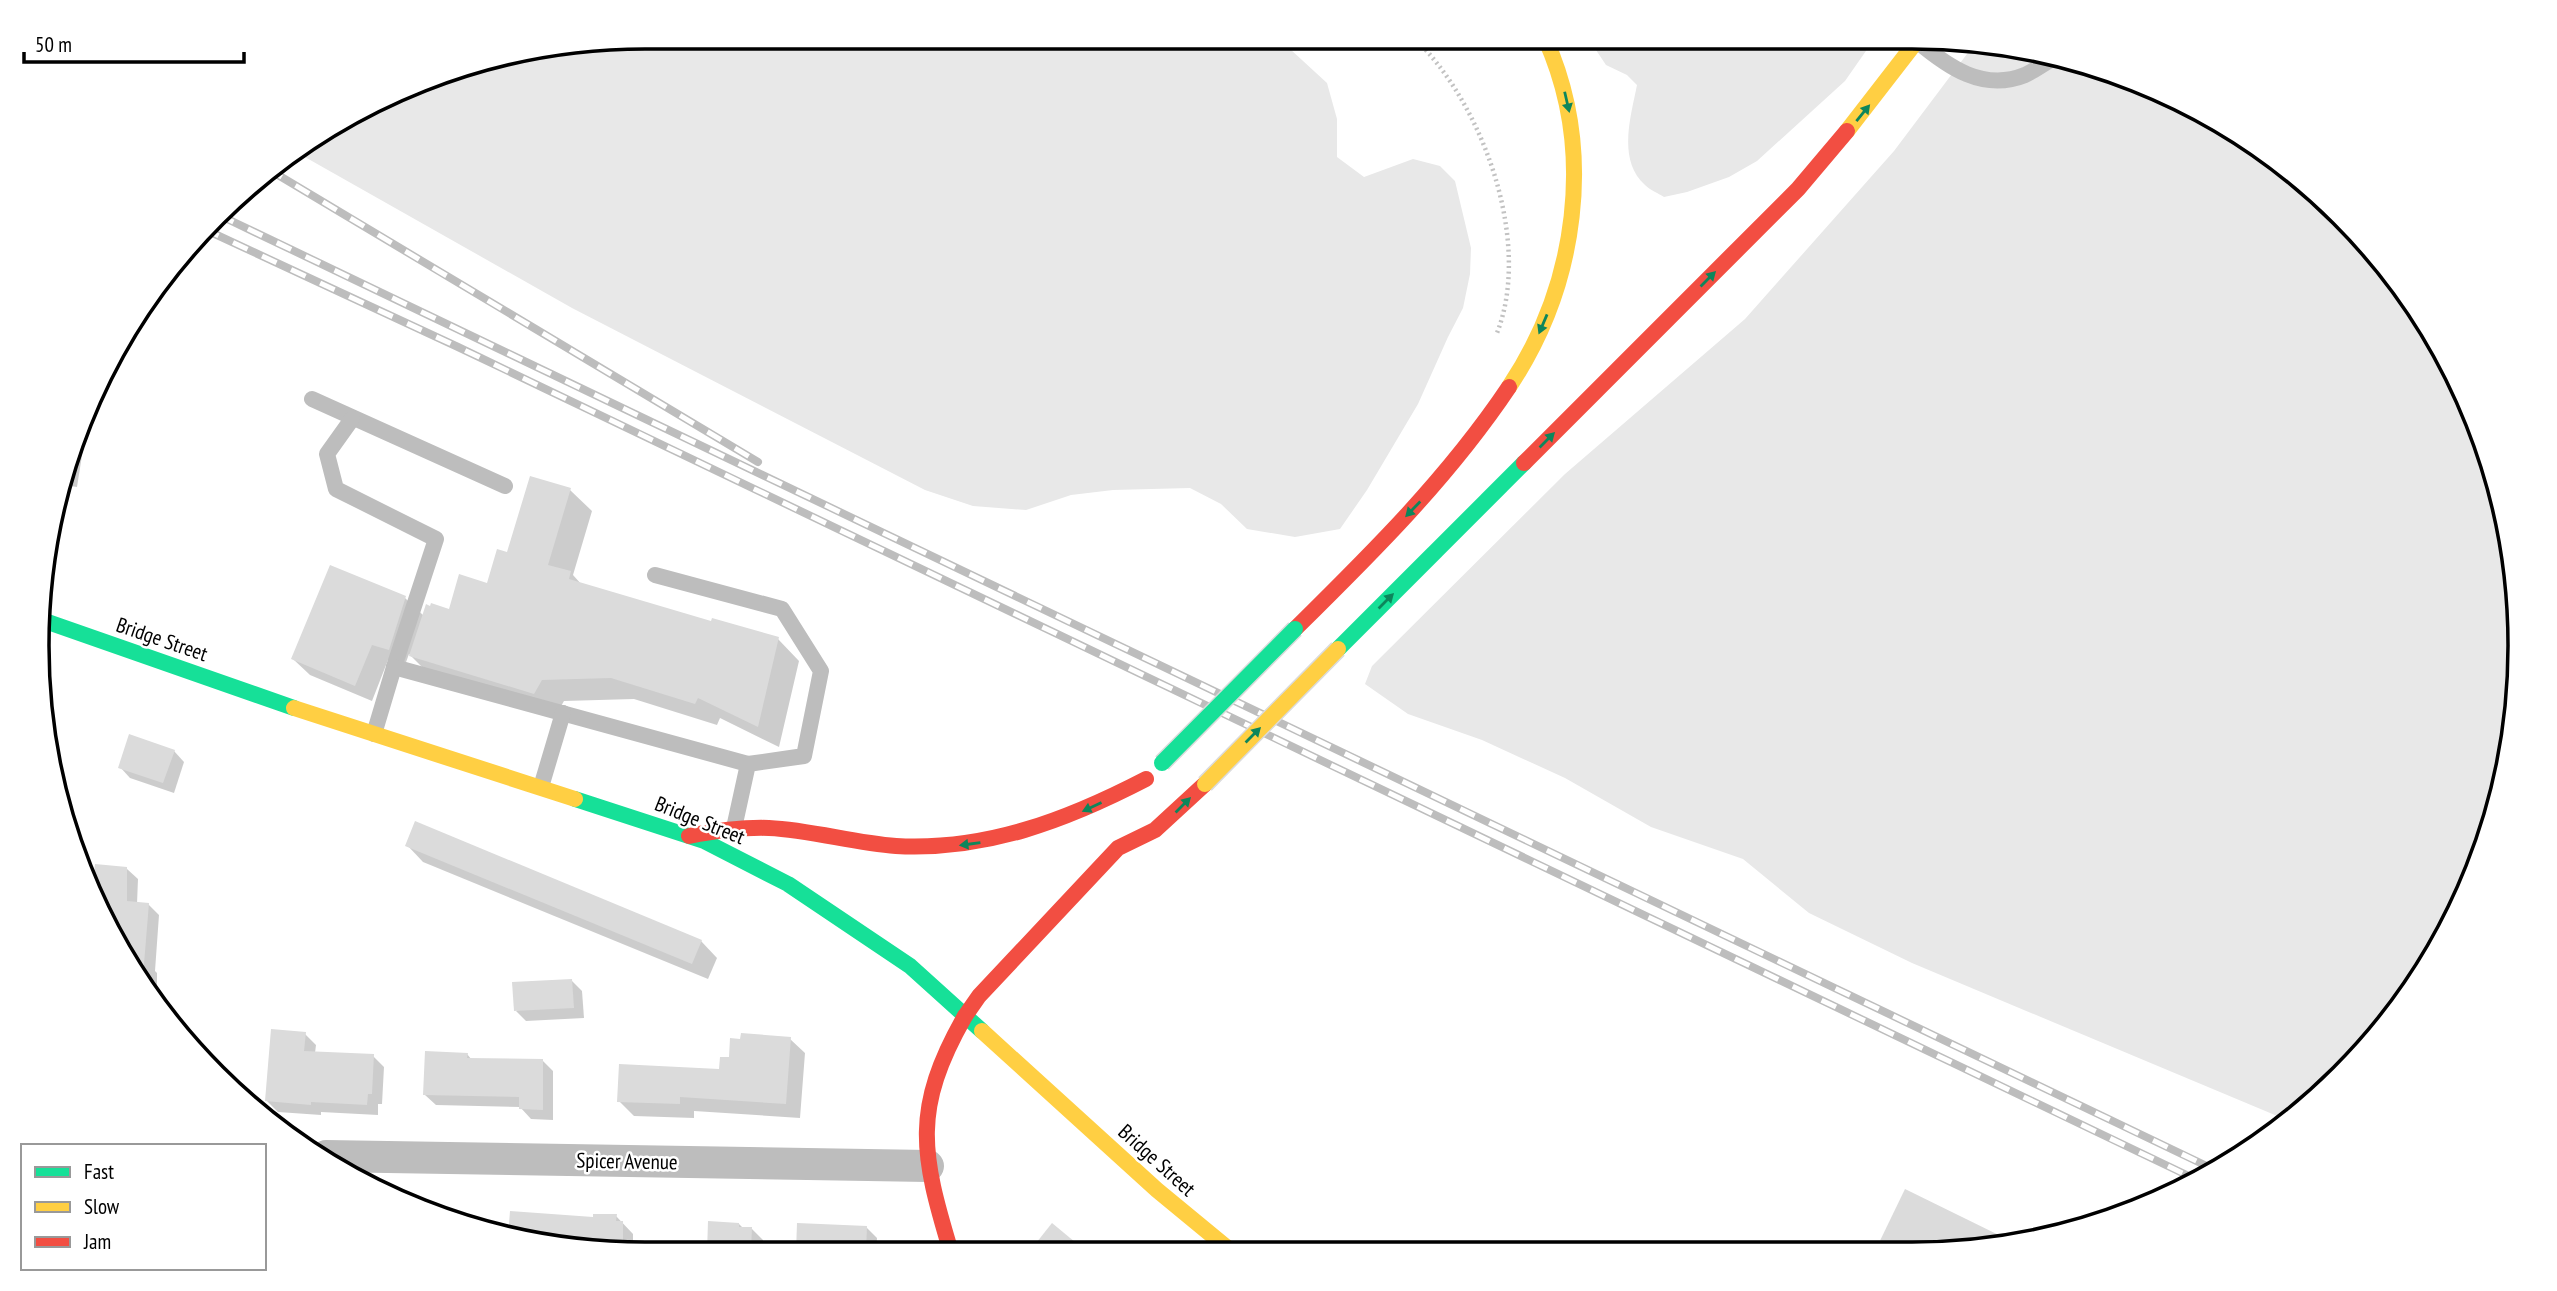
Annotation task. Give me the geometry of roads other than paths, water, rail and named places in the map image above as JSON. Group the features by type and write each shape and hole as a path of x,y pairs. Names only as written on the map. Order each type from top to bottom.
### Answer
{"main road":[{"path":"1124,810 1146,779 1382,542 1451,467 1507,392 1539,334 1565,264 1574,204 1573,130 1550,49"},
{"path":"948,1242 928,1166 925,1131 928,1099 939,1066 965,1016 979,996 1118,840 1143,839 1154,832 1205,784 1793,194 1851,127 1907,49"},
{"name":"Bridge Street","path":"50,623 374,734 704,841 788,884 910,965 1157,1190 1220,1242"},
{"path":"689,836 734,829 785,830 903,847 963,846 1001,839 1057,822 1146,779"}],"street":[{"name":"Spicer Avenue","path":"338,1156 928,1166"}],"lane":[{"path":"1927,49 1942,61 1978,79 1997,82 2025,75 2044,64"},
{"path":"312,399 505,486"},
{"path":"352,419 327,454 336,489 436,539 374,734"},
{"path":"394,667 748,764 804,756 821,671 782,608 655,575"},
{"path":"541,787 563,713"},
{"path":"734,829 748,764"}],"railway":[{"path":"278,175 758,462"},
{"path":"229,220 2204,1165"},
{"path":"214,234 458,347 2186,1175"}]}
